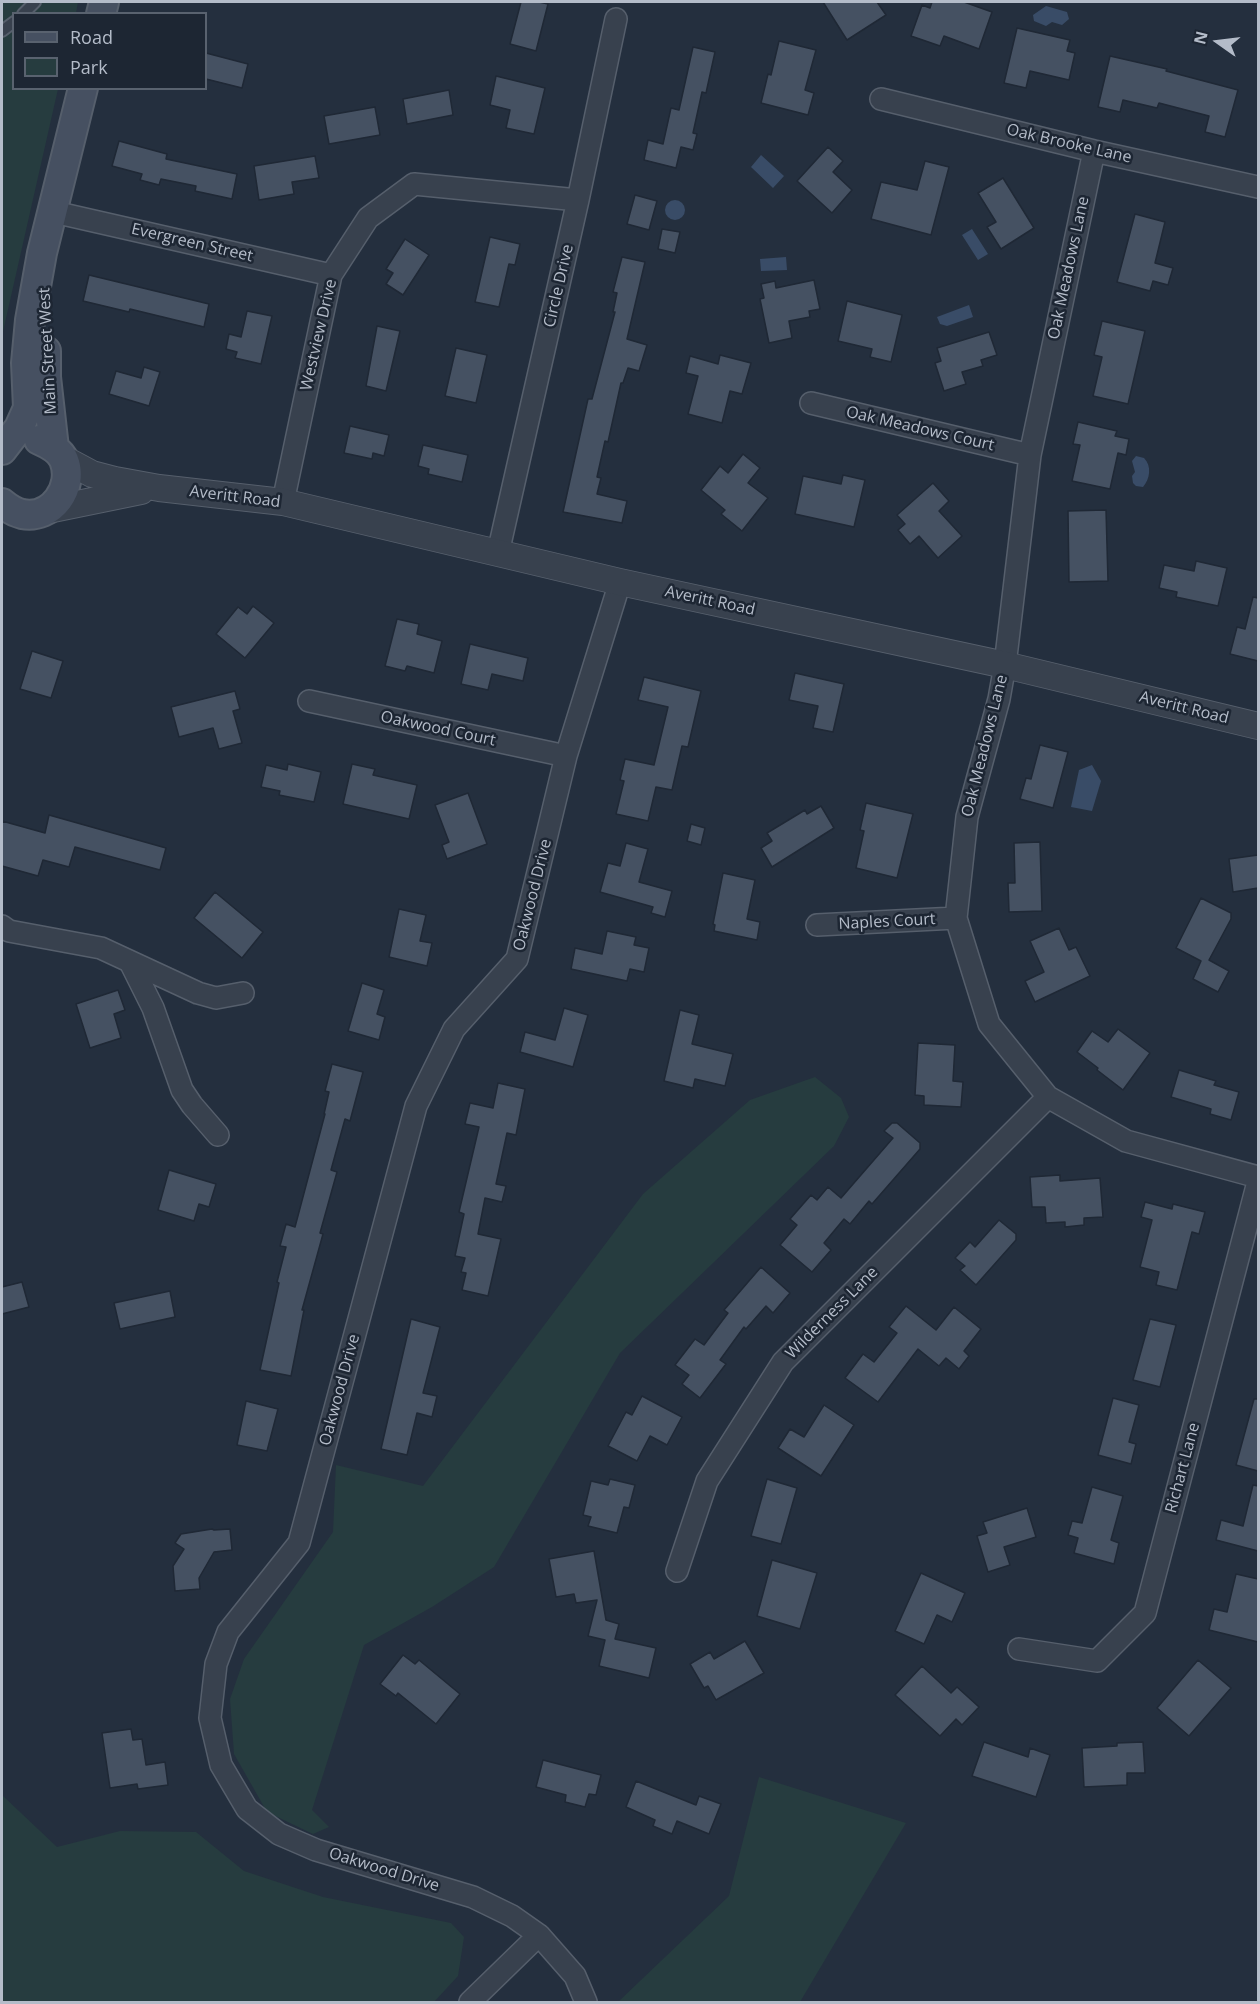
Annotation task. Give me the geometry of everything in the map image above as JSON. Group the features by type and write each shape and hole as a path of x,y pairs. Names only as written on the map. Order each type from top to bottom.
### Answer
{"main road":[{"name":"Main Street West","path":"2,450 19,428 28,408 26,363 30,320 42,253 83,90"},
{"name":"Main Street West","path":"42,253 46,313 46,377 59,454 67,478 58,501 42,512"},
{"path":"2,450 16,441 28,438 40,440 59,454"},
{"path":"2,503 12,511 24,514 42,512"},
{"path":"2,530 42,512"}],"street":[{"name":"Circle Drive","path":"498,553 578,200 616,19"},
{"name":"Oak Brooke Lane","path":"881,99 1094,151 1258,187"},
{"name":"Oak Meadows Lane","path":"1094,151 1030,455 1005,664 999,699 967,817 956,918 989,1024 1048,1097 1126,1141 1258,1177"},
{"name":"Westview Drive","path":"283,502 331,275 369,218 414,184 578,200"},
{"name":"Evergreen Street","path":"54,212 331,275"},
{"name":"Oak Meadows Court","path":"811,403 1030,455"},
{"name":"Averitt Road","path":"59,454 92,474 115,480 159,488 283,502 620,582 1005,664 1258,726"},
{"name":"Averitt Road","path":"42,512 159,488"},
{"name":"Oakwood Drive","path":"586,2002 575,1976 539,1935 512,1916 473,1897 316,1850 279,1834 247,1809 221,1765 210,1718 216,1664 228,1632 299,1543 416,1106 454,1029 517,959 567,756 620,582"},
{"name":"Oakwood Court","path":"309,700 567,756"},
{"name":"Naples Court","path":"817,925 956,918"},
{"path":"2,926 9,931 101,948 198,993 216,998 243,993"},
{"path":"130,962 153,1008 182,1090 218,1135"},
{"name":"Wilderness Lane","path":"677,1571 707,1481 783,1362 1048,1097"},
{"name":"Richart Lane","path":"1019,1649 1097,1661 1145,1614 1258,1182"},
{"path":"470,2002 539,1935"}],"green space":[{"path":"2,2 78,2 76,12 12,12 12,90 58,90 2,336"},
{"path":"815,1077 841,1098 849,1117 834,1146 620,1353 494,1567 432,1607 364,1645 312,1810 329,1827 313,1834 267,1812 234,1754 230,1699 244,1659 333,1532 336,1465 423,1486 643,1194 750,1100"},
{"path":"759,1777 906,1823 800,2002 618,2002 729,1896"},
{"path":"2,1795 57,1847 120,1831 196,1832 244,1871 323,1897 451,1923 464,1937 458,1976 434,2002 2,2002"}],"water":[{"path":"1046,6 1067,12 1069,19 1062,25 1052,22 1046,26 1034,21 1033,15"},
{"path":"761,155 784,176 773,188 751,167"},
{"path":"671,200 679,200 685,206 685,214 679,220 671,220 665,214 665,206"},
{"path":"972,229 988,254 978,260 962,235"},
{"path":"786,257 787,270 761,271 760,259"},
{"path":"969,305 973,317 947,326 940,324 937,317"},
{"path":"1136,456 1147,461 1149,469 1149,476 1143,487 1133,483 1132,476 1135,472 1132,461"},
{"path":"1092,765 1101,781 1092,811 1071,807 1079,770"}],"building":[{"path":"521,2 548,4 536,51 510,44"},
{"path":"823,2 877,2 886,15 847,40"},
{"path":"932,2 964,2 992,12 979,49 944,36 940,46 911,36 922,5 930,8"},
{"path":"1017,28 1070,40 1067,51 1075,53 1069,80 1030,71 1026,88 1004,83"},
{"path":"779,41 816,50 805,90 814,93 808,115 761,103"},
{"path":"693,47 715,52 706,93 702,92 693,133 697,134 693,150 681,147 676,168 644,160 648,140 663,144 671,108 679,110"},
{"path":"207,53 248,64 242,88 207,79"},
{"path":"1110,56 1167,69 1166,71 1238,90 1225,137 1205,132 1209,116 1159,103 1157,108 1123,100 1120,112 1098,107"},
{"path":"496,76 545,88 534,134 506,128 510,110 490,105"},
{"path":"449,90 453,115 407,124 403,99"},
{"path":"375,107 380,135 329,144 324,116"},
{"path":"119,141 167,154 166,159 237,174 232,199 195,191 196,186 161,179 159,185 140,180 142,174 112,166"},
{"path":"828,147 843,161 833,172 852,190 832,213 797,181"},
{"path":"315,156 319,178 292,182 294,194 259,200 254,166"},
{"path":"925,161 949,167 931,235 871,219 881,182 917,190"},
{"path":"1003,178 1034,228 1001,249 987,227 996,222 978,193"},
{"path":"635,195 657,201 649,230 627,224"},
{"path":"1135,214 1165,222 1155,263 1173,268 1168,285 1153,281 1150,291 1117,282"},
{"path":"662,229 680,232 675,253 658,249"},
{"path":"490,237 520,244 515,265 509,264 499,307 475,302"},
{"path":"405,239 429,255 403,295 386,284 393,273 386,269"},
{"path":"622,257 645,262 627,339 647,345 639,371 628,368 623,383 621,383 608,442 605,441 597,477 601,478 597,494 627,501 622,523 563,512 588,399 592,399 615,312 613,312 617,293 613,292"},
{"path":"89,275 209,304 204,327 130,309 129,312 83,301"},
{"path":"814,280 820,309 809,311 810,317 789,321 792,338 769,343 760,299 764,298 761,284 775,281 776,288"},
{"path":"847,301 902,315 891,362 870,357 872,349 838,341"},
{"path":"247,311 272,316 261,364 235,358 237,352 226,349 229,334 241,337"},
{"path":"1102,321 1145,331 1128,404 1093,396 1102,357 1094,355"},
{"path":"377,326 400,331 386,391 366,386"},
{"path":"989,332 997,355 981,360 983,366 962,372 966,384 944,391 935,363 941,361 937,348"},
{"path":"456,348 487,355 476,403 445,396"},
{"path":"720,355 751,363 742,394 730,391 722,423 688,414 698,376 686,373 690,356 718,364"},
{"path":"144,367 160,372 149,406 109,394 116,371 141,378"},
{"path":"1078,422 1117,431 1115,436 1129,439 1126,455 1118,453 1110,489 1072,481 1080,445 1073,444"},
{"path":"350,426 389,435 384,456 373,453 372,459 344,453"},
{"path":"423,445 468,455 462,482 428,474 429,469 418,466"},
{"path":"743,454 760,468 748,483 768,498 742,531 721,514 725,510 701,490 720,466 728,473"},
{"path":"843,475 865,480 854,527 795,514 803,476 841,484"},
{"path":"933,483 949,501 939,511 962,536 938,558 919,536 910,544 898,530 905,524 897,515"},
{"path":"1106,510 1108,581 1069,582 1068,511"},
{"path":"1196,561 1227,568 1218,606 1176,597 1177,592 1159,588 1164,565 1194,571"},
{"path":"1253,597 1258,598 1258,661 1230,654 1237,627 1245,629"},
{"path":"253,606 274,623 245,658 216,634 238,607 247,614"},
{"path":"397,619 419,624 417,634 442,641 434,673 407,666 405,671 385,666"},
{"path":"470,644 528,658 523,681 492,674 488,690 461,684"},
{"path":"32,651 63,661 51,698 20,689"},
{"path":"795,673 844,684 833,732 813,728 818,706 789,700"},
{"path":"644,677 701,691 688,747 682,746 672,790 656,787 648,821 616,814 624,781 620,780 625,759 654,765 668,707 638,700"},
{"path":"235,691 240,709 233,711 242,743 219,749 213,728 179,737 171,707"},
{"path":"1040,745 1068,752 1053,808 1020,799 1026,778 1031,779"},
{"path":"288,764 321,772 314,802 279,795 280,791 261,787 266,765 287,770"},
{"path":"352,764 375,769 373,775 417,785 409,819 343,804"},
{"path":"468,793 487,844 447,859 442,845 449,842 435,805"},
{"path":"866,803 913,814 897,878 856,868 864,831 860,830"},
{"path":"821,806 834,828 772,867 761,848 772,841 767,833 805,810 807,814"},
{"path":"49,815 166,848 160,870 75,847 69,867 43,860 38,876 2,866 2,821 45,833"},
{"path":"691,824 705,828 701,845 687,841"},
{"path":"1040,842 1042,911 1009,912 1008,883 1015,883 1014,843"},
{"path":"626,843 648,849 639,882 672,891 665,917 651,913 653,907 600,892 608,863 620,866"},
{"path":"1258,855 1258,888 1233,892 1229,859"},
{"path":"723,873 755,880 747,919 760,922 757,940 714,931 715,925 713,924"},
{"path":"215,892 263,932 242,958 194,918"},
{"path":"1201,898 1231,913 1231,919 1209,960 1229,971 1218,992 1193,979 1201,961 1176,948"},
{"path":"399,909 426,915 420,941 432,943 427,966 389,957"},
{"path":"1059,928 1069,950 1076,947 1090,976 1035,1002 1025,981 1044,972 1030,941"},
{"path":"607,931 636,937 634,945 649,948 644,972 630,969 627,981 571,969 575,948 602,954"},
{"path":"362,983 384,990 377,1014 385,1017 379,1040 348,1031"},
{"path":"118,990 125,1010 114,1014 121,1038 90,1048 76,1004"},
{"path":"564,1008 588,1015 573,1067 520,1052 525,1032 555,1040"},
{"path":"680,1010 699,1015 692,1044 733,1054 725,1086 695,1079 693,1088 664,1081"},
{"path":"1118,1029 1150,1053 1123,1090 1077,1052 1092,1031 1108,1042"},
{"path":"918,1043 955,1045 953,1081 963,1082 961,1107 924,1105 924,1096 915,1095"},
{"path":"332,1064 363,1072 350,1121 345,1119 331,1170 337,1172 302,1310 304,1310 291,1376 260,1370 286,1247 280,1246 286,1224 295,1227 325,1114 329,1092 325,1091"},
{"path":"1179,1070 1216,1081 1214,1085 1239,1092 1231,1120 1210,1114 1211,1109 1171,1097"},
{"path":"498,1083 525,1089 516,1135 507,1133 496,1184 506,1186 502,1202 485,1198 478,1234 501,1239 488,1296 462,1290 466,1273 461,1272 465,1258 455,1256 464,1214 459,1212 479,1127 465,1124 470,1103 493,1108"},
{"path":"892,1123 897,1123 920,1143 920,1149 872,1204 869,1201 850,1224 844,1219 824,1243 831,1250 812,1272 780,1245 797,1225 790,1219 811,1195 817,1200 828,1187 841,1198 893,1138 884,1131"},
{"path":"169,1170 216,1184 209,1207 199,1204 194,1221 158,1210"},
{"path":"1060,1175 1060,1181 1100,1178 1103,1217 1084,1218 1084,1225 1065,1227 1065,1222 1046,1223 1045,1207 1032,1207 1030,1177"},
{"path":"1145,1202 1172,1209 1173,1204 1205,1212 1199,1234 1192,1232 1177,1290 1156,1285 1159,1272 1140,1267 1152,1220 1141,1217"},
{"path":"999,1220 1016,1234 1016,1240 976,1285 960,1270 965,1266 955,1258 970,1242 975,1247"},
{"path":"761,1267 790,1293 773,1313 766,1306 746,1329 744,1327 720,1360 726,1364 700,1398 682,1384 689,1375 675,1365 695,1339 704,1345 728,1313 724,1310"},
{"path":"22,1282 29,1307 2,1314 2,1287"},
{"path":"170,1291 175,1317 120,1329 114,1303"},
{"path":"906,1306 936,1330 954,1307 981,1329 964,1351 969,1356 959,1369 946,1358 939,1366 918,1349 878,1402 845,1378 863,1354 874,1362 897,1333 889,1327"},
{"path":"411,1319 440,1327 423,1393 437,1396 432,1417 417,1413 407,1455 381,1449"},
{"path":"1150,1319 1176,1325 1160,1387 1133,1380"},
{"path":"642,1396 682,1417 667,1445 650,1436 637,1461 608,1446 626,1412 632,1415"},
{"path":"1113,1398 1139,1405 1129,1442 1136,1444 1131,1464 1098,1455"},
{"path":"1254,1399 1258,1399 1258,1471 1236,1465"},
{"path":"246,1401 278,1409 267,1451 237,1445"},
{"path":"824,1405 854,1425 821,1476 778,1448 790,1429 804,1437"},
{"path":"610,1479 635,1485 629,1508 624,1507 617,1533 588,1526 591,1517 583,1515 591,1481 608,1485"},
{"path":"767,1479 797,1488 781,1544 751,1536"},
{"path":"1253,1485 1258,1486 1258,1551 1216,1540 1221,1520 1243,1526"},
{"path":"1092,1487 1123,1496 1111,1540 1119,1543 1114,1564 1074,1553 1078,1538 1068,1535 1072,1521 1082,1523"},
{"path":"1027,1508 1036,1537 1004,1547 1010,1565 988,1572 977,1536 987,1533 983,1522"},
{"path":"212,1529 230,1529 232,1550 214,1552 199,1578 200,1589 175,1591 173,1566 184,1549 175,1543 181,1534"},
{"path":"594,1551 606,1620 619,1624 615,1639 656,1648 649,1678 599,1666 605,1640 588,1636 597,1600 576,1603 574,1594 556,1597 549,1559"},
{"path":"772,1560 817,1573 800,1629 757,1616"},
{"path":"921,1573 965,1593 952,1622 937,1615 924,1644 895,1631"},
{"path":"1236,1574 1258,1579 1258,1642 1209,1630 1214,1609 1227,1612"},
{"path":"745,1641 764,1673 716,1700 708,1686 704,1688 690,1664 710,1652 714,1659"},
{"path":"403,1655 415,1664 419,1660 460,1694 436,1724 398,1693 396,1696 380,1684"},
{"path":"1198,1660 1231,1688 1189,1736 1157,1708"},
{"path":"922,1666 951,1693 957,1687 979,1707 962,1725 956,1719 940,1736 895,1695"},
{"path":"131,1729 133,1740 142,1739 146,1765 165,1762 168,1785 138,1789 137,1784 110,1788 102,1733"},
{"path":"984,1742 1028,1757 1030,1748 1050,1755 1036,1797 972,1776"},
{"path":"1143,1742 1145,1773 1127,1773 1127,1785 1084,1787 1082,1748"},
{"path":"543,1760 601,1775 596,1795 589,1794 585,1807 565,1802 566,1795 536,1787"},
{"path":"636,1781 696,1805 699,1796 721,1804 709,1834 677,1821 672,1834 653,1826 655,1820 626,1807"}]}
